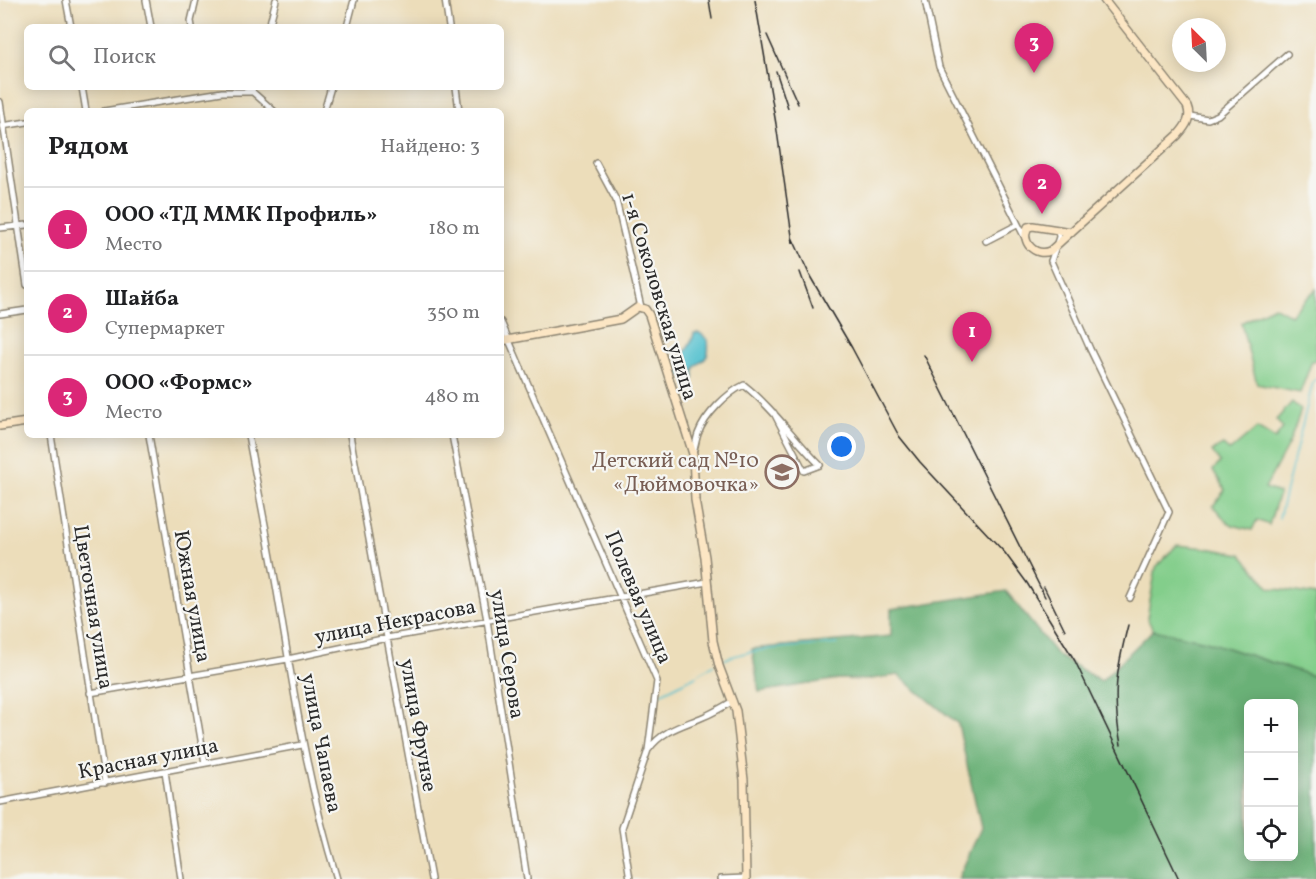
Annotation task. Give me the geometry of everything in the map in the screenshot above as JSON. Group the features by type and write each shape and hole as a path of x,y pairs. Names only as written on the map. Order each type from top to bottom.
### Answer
{"street":[{"path":"66,0 70,24"},
{"path":"146,0 151,24"},
{"path":"192,24 196,0"},
{"path":"270,24 276,0"},
{"path":"348,24 354,0"},
{"path":"445,0 449,24"},
{"path":"925,0 939,67 1026,240 1033,250 1051,261 1169,512 1130,598"},
{"path":"1039,253 1046,253 1056,246 1178,135 1190,116 1187,106 1104,0"},
{"path":"1190,116 1208,119 1218,115 1287,54"},
{"path":"82,90 86,108"},
{"path":"123,108 222,92 253,90 271,108"},
{"path":"325,108 330,90"},
{"path":"456,90 459,108"},
{"path":"0,102 24,265"},
{"path":"2,126 24,122"},
{"name":"1-я Соколовская улица","path":"596,163 616,200 641,307 649,315 654,327 693,454 695,500 705,557 713,641 718,663 733,701 744,780 746,878"},
{"path":"0,228 24,225"},
{"path":"986,241 1018,226 1042,226 1071,232"},
{"path":"1026,240 1025,234 1028,227"},
{"path":"1051,261 1059,237 1059,229"},
{"path":"505,340 621,319 635,308 641,307"},
{"path":"0,314 24,310"},
{"name":"Полевая улица","path":"505,340 657,681 648,750 622,828 630,879"},
{"path":"693,454 698,434 705,421 735,389 744,385 774,413 820,465 804,471 774,413"},
{"path":"0,426 24,422"},
{"name":"Цветочная улица","path":"51,438 105,783"},
{"name":"Южная улица","path":"150,438 205,763"},
{"name":"улица Чапаева","path":"249,438 302,745 324,838 337,879"},
{"name":"улица Фрунзе","path":"351,438 431,879"},
{"name":"улица Серова","path":"453,438 487,620 527,879"},
{"name":"улица Некрасова","path":"90,693 707,582"},
{"path":"648,750 657,738 677,727 705,717 733,701"},
{"name":"Красная улица","path":"0,802 302,745"},
{"path":"165,771 181,879"},
{"path":"721,879 746,878"}],"green space":[{"path":"1316,289 1316,360 1312,361 1300,393 1257,384 1241,323 1274,306 1290,315"},
{"path":"1292,402 1301,410 1289,443 1265,488 1279,493 1269,525 1257,520 1252,530 1229,524 1213,506 1225,490 1213,470 1220,463 1212,451 1223,445 1230,451 1257,428 1275,439 1283,428 1276,420"},
{"path":"1177,545 1241,554 1270,588 1316,595 1316,677 1206,641 1153,630 1147,618 1156,567"},
{"path":"1006,591 1058,656 1101,681 1153,630 1206,641 1316,677 1316,879 958,879 981,828 958,724 898,675 865,680 839,679 759,692 752,649 891,636 891,609"}],"water":[{"path":"694,333 700,333 708,340 708,354 696,366 694,379 685,379 679,373 680,366"}],"waterway":[{"path":"1279,518 1313,382 1316,379"},
{"path":"721,661 748,652 838,644"},
{"path":"658,695 714,664"}],"railway":[{"path":"709,0 712,19"},
{"path":"755,0 793,243"},
{"path":"767,35 798,104"},
{"path":"776,71 788,108"},
{"path":"792,237 811,278 899,436 920,462 1005,553 1027,583 1075,661 1179,879"},
{"path":"800,272 813,308"},
{"path":"924,355 1045,597"},
{"path":"1044,587 1065,630"},
{"path":"1121,745 1116,698 1128,625"}],"place":[{"name":"ООО «Формс»","path":"1034,73"},
{"name":"Шайба","path":"1042,214"},
{"name":"ООО «ТД ММК Профиль»","path":"972,362"},
{"name":"Детский сад №10 «Дюймовочка»","path":"782,472"}]}
